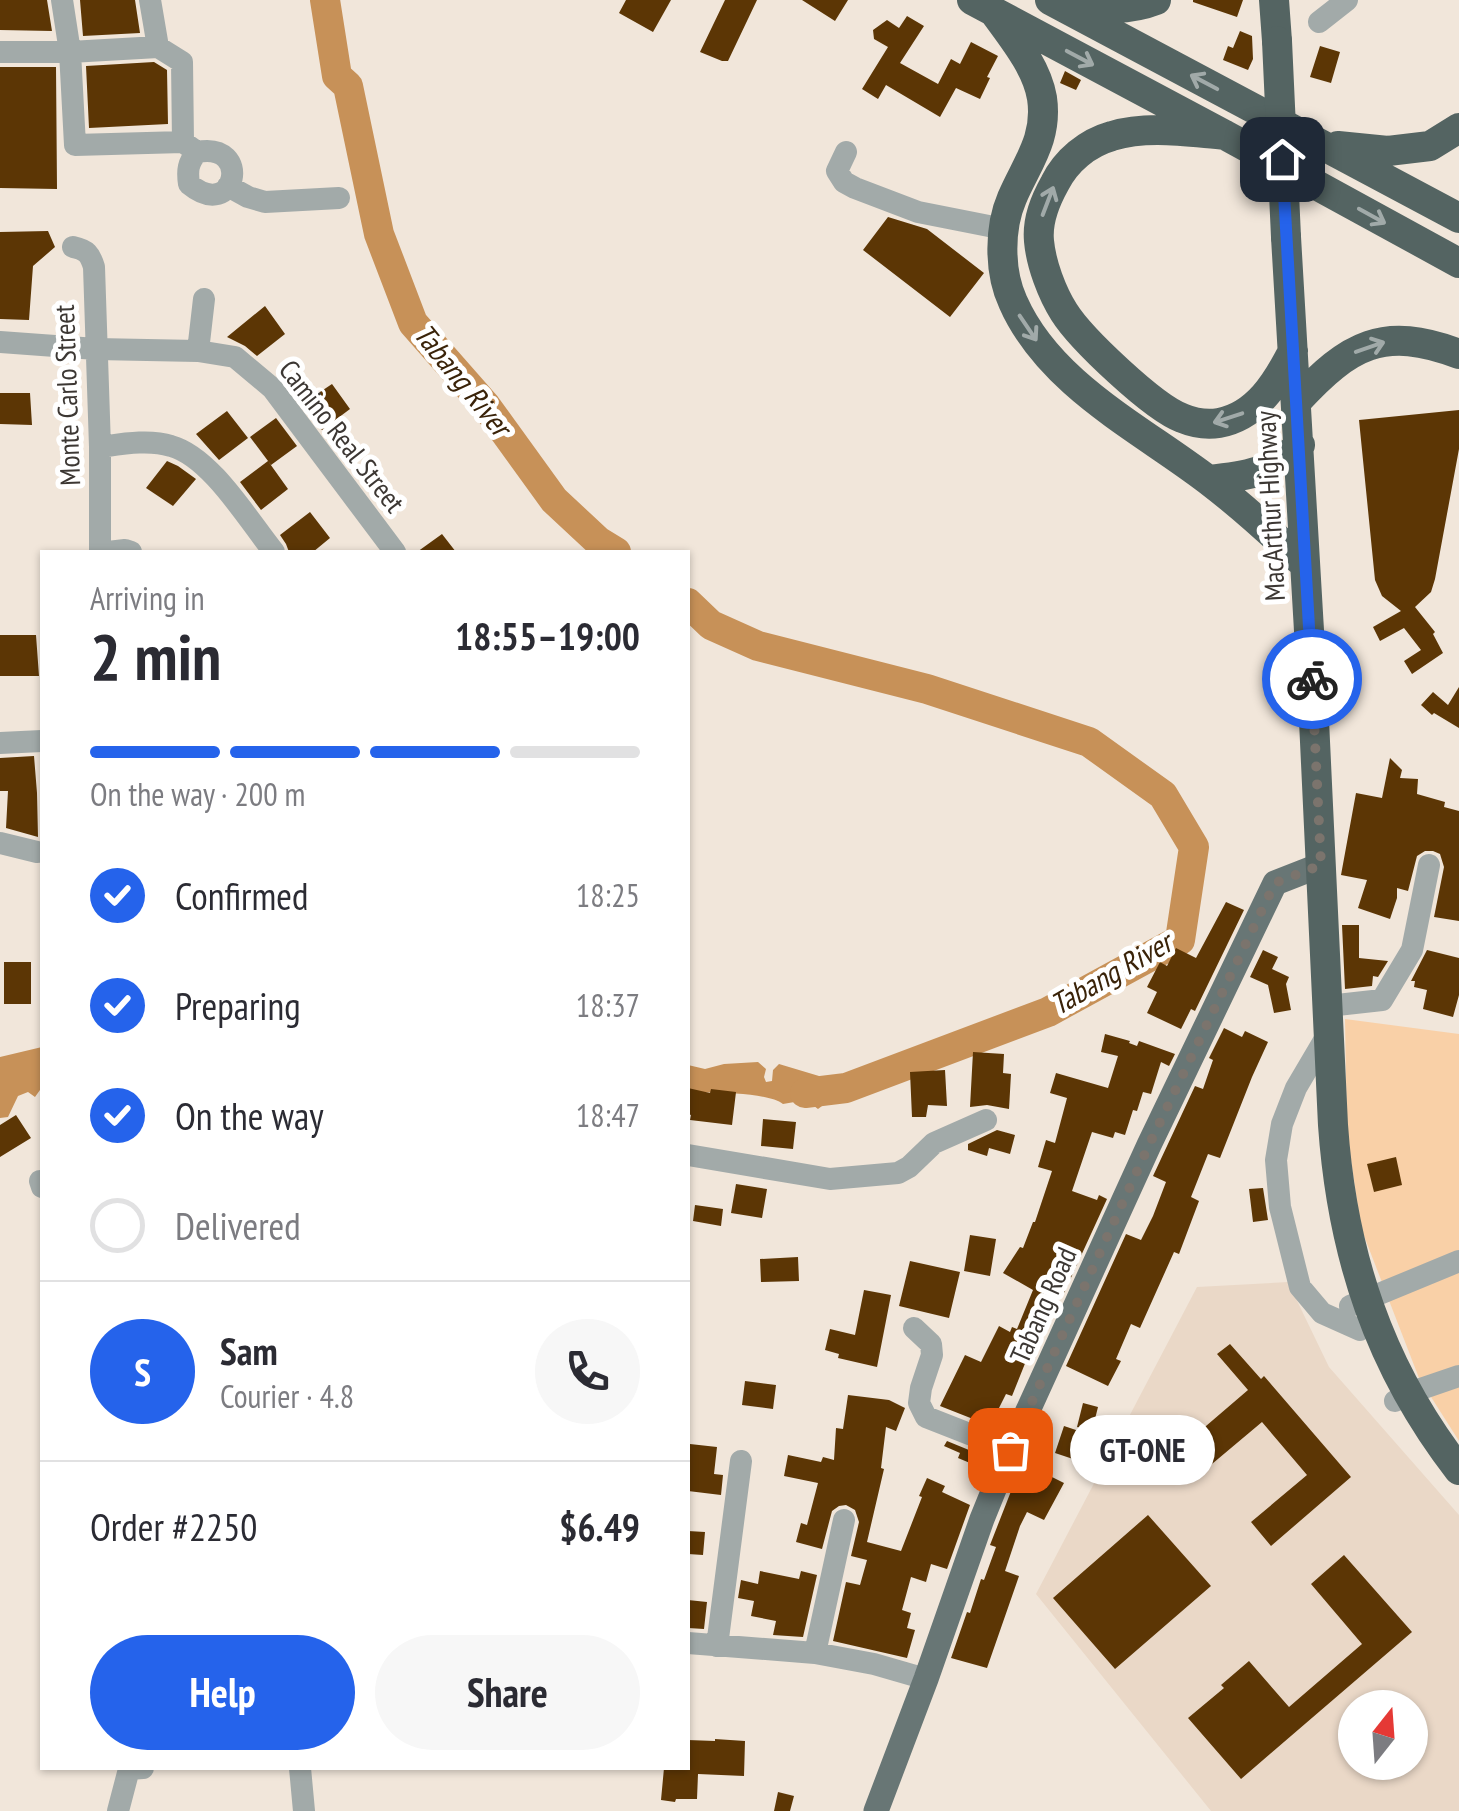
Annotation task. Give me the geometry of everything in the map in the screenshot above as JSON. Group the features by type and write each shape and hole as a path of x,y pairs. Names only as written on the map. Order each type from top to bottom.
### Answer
{"highway":[{"path":"1052,1 1088,8 1156,0"},
{"name":"MacArthur Highway","path":"1274,0 1338,1185 1359,1312 1384,1344 1424,1448 1459,1495"},
{"path":"1052,1 1459,218"},
{"path":"983,6 1459,263"},
{"path":"983,6 1012,37 1042,96 1040,143 1010,201 1002,245 1012,300 1025,324 1078,386 1208,480 1306,565"},
{"path":"1320,145 1388,151 1430,146 1459,128"},
{"path":"1226,134 1141,130 1091,144 1064,168 1042,208 1038,238 1043,262 1061,308 1072,324 1148,396 1180,418 1210,423 1239,416 1276,384 1293,352"},
{"path":"1297,401 1325,371 1370,345 1410,341 1459,354"},
{"path":"1208,480 1269,468 1300,444"},
{"name":"MacArthur Highway","path":"1402,1397 1459,1470"}],"main road":[{"name":"Tabang Road","path":"876,1811 1010,1450 1149,1145 1275,883 1321,865"}],"street":[{"path":"0,52 70,52 158,47 182,62 190,147 189,184 210,196 221,194 232,174 222,153 190,147 75,144 70,52 62,0"},
{"path":"150,0 158,47"},
{"path":"1318,22 1347,0"},
{"path":"846,152 837,171 854,188 918,212 1004,229"},
{"path":"228,186 265,202 339,198"},
{"name":"Monte Carlo Street","path":"74,247 86,250 94,267 100,550"},
{"path":"198,351 204,299"},
{"name":"Camino Real Street","path":"0,342 198,351 234,357 272,388 394,550"},
{"path":"100,447 166,444 188,452 207,467 272,550"},
{"path":"0,743 40,741"},
{"path":"0,843 37,852"},
{"path":"1428,865 1412,950 1382,1000 1329,1019 1282,1124 1276,1160 1280,1206 1300,1288 1322,1313 1359,1312 1459,1261"},
{"path":"690,1156 830,1179 898,1173 934,1143 986,1120"},
{"path":"914,1328 930,1344 932,1355 919,1403 926,1417 1010,1450"},
{"path":"1402,1397 1459,1376"},
{"path":"716,1646 741,1461"},
{"path":"814,1653 844,1520"},
{"path":"690,1644 814,1653 926,1679"},
{"path":"118,1811 129,1770"},
{"path":"300,1770 304,1811"}],"shaded area":[{"path":"324,0 334,0 338,12 349,88 335,73 332,48 325,39 330,32 325,24"},
{"path":"1345,1019 1459,1034 1459,1441 1419,1378 1361,1228 1347,1133"},
{"path":"40,1047 40,1090 35,1097 28,1092 18,1096 8,1117 0,1118 0,1057"},
{"path":"758,1062 766,1069 766,1082 772,1081 773,1070 779,1064 846,1088 818,1109 806,1100 783,1104 751,1095 690,1093 690,1065 705,1069"},
{"path":"1288,1282 1329,1367 1459,1515 1459,1811 1211,1811 1036,1594 1197,1287"}],"building":[{"path":"0,0 47,0 52,31 0,30"},
{"path":"80,0 135,0 140,33 83,36"},
{"path":"626,0 671,0 653,32 619,13"},
{"path":"725,0 757,0 728,61 722,61 700,52"},
{"path":"802,0 848,0 835,21"},
{"path":"1193,0 1243,0 1237,17"},
{"path":"907,16 924,26 900,63 938,84 951,59 960,64 971,42 998,56 980,99 956,88 940,117 886,85 878,99 862,89 888,47 874,39 873,30 887,20 899,28"},
{"path":"1240,31 1252,36 1253,59 1248,70 1223,60"},
{"path":"1320,46 1340,52 1331,83 1310,77"},
{"path":"154,62 167,70 168,124 89,128 86,66"},
{"path":"0,67 56,67 57,189 0,188"},
{"path":"1065,71 1081,80 1076,90 1060,83"},
{"path":"888,217 927,229 984,273 950,317 863,250"},
{"path":"48,231 55,247 33,266 29,320 0,319 0,232"},
{"path":"265,306 285,334 257,356 227,337"},
{"path":"332,384 350,409 322,430 302,404"},
{"path":"0,393 30,393 32,425 0,424"},
{"path":"1459,410 1459,449 1435,579 1431,592 1415,607 1435,632 1443,653 1412,674 1404,661 1421,650 1404,628 1380,641 1373,627 1401,611 1382,596 1375,580 1359,420"},
{"path":"227,411 248,438 219,460 196,434"},
{"path":"276,418 297,446 271,465 250,437"},
{"path":"167,461 196,479 173,506 146,488"},
{"path":"268,461 288,489 261,510 240,482"},
{"path":"310,512 330,538 315,550 288,550 280,535"},
{"path":"442,534 454,550 420,550"},
{"path":"0,635 36,635 39,676 0,676"},
{"path":"1459,687 1459,728 1421,705 1433,692 1448,705"},
{"path":"34,756 38,837 6,828 8,791 0,791 0,758"},
{"path":"1390,758 1402,770 1400,778 1418,779 1417,794 1445,802 1444,807 1459,811 1459,921 1434,917 1444,867 1440,854 1433,851 1417,856 1408,891 1397,888 1390,919 1358,908 1367,880 1341,875 1356,793 1382,798"},
{"path":"1226,902 1244,910 1195,1011 1191,1009 1181,1029 1147,1013 1157,992 1147,987 1160,962 1167,966 1176,948 1196,958"},
{"path":"1342,925 1359,925 1359,958 1388,961 1378,977 1373,976 1372,986 1345,989"},
{"path":"1263,950 1278,957 1272,969 1289,977 1286,984 1291,1010 1274,1013 1268,985 1250,977"},
{"path":"1427,950 1459,958 1459,995 1453,1017 1423,1009 1427,990 1414,987 1415,981 1411,981"},
{"path":"4,962 31,962 31,1004 4,1004"},
{"path":"1224,1028 1242,1037 1245,1031 1268,1042 1220,1158 1208,1154 1191,1197 1199,1201 1179,1254 1174,1252 1140,1328 1131,1324 1116,1359 1121,1361 1108,1386 1066,1366 1126,1234 1141,1240 1153,1216 1166,1182 1153,1176 1195,1086 1203,1089 1213,1060 1209,1058"},
{"path":"1105,1034 1175,1054 1169,1066 1161,1062 1151,1094 1143,1092 1125,1135 1115,1132 1113,1138 1092,1132 1072,1191 1097,1200 1099,1195 1107,1199 1064,1293 1051,1288 1033,1335 1038,1337 1030,1362 1026,1361 1012,1396 1006,1394 994,1418 1005,1423 1001,1430 940,1406 965,1355 981,1362 999,1326 1010,1332 1012,1327 1017,1329 1033,1290 1003,1273 1023,1248 1052,1171 1038,1167 1046,1140 1055,1143 1067,1098 1050,1093 1056,1073 1108,1088 1118,1056 1101,1052"},
{"path":"973,1052 1004,1054 1003,1073 1011,1074 1009,1109 970,1107"},
{"path":"945,1070 947,1106 928,1105 926,1117 912,1117 910,1072"},
{"path":"690,1088 736,1092 732,1125 690,1120"},
{"path":"16,1115 31,1138 0,1157 0,1125"},
{"path":"763,1119 796,1122 793,1149 761,1146"},
{"path":"997,1130 1015,1135 1010,1154 989,1148 987,1156 968,1150 968,1144"},
{"path":"1396,1157 1402,1185 1374,1192 1367,1164"},
{"path":"736,1184 767,1189 762,1218 731,1213"},
{"path":"1263,1188 1268,1220 1253,1222 1249,1189"},
{"path":"695,1205 723,1209 721,1226 693,1221"},
{"path":"970,1235 996,1239 990,1276 964,1271"},
{"path":"798,1257 799,1281 761,1282 760,1259"},
{"path":"910,1261 960,1272 949,1318 899,1306"},
{"path":"864,1290 891,1295 877,1367 838,1358 839,1354 825,1350 830,1329 855,1335"},
{"path":"1230,1344 1261,1379 1264,1376 1351,1477 1271,1546 1251,1522 1307,1475 1262,1422 1206,1469 1185,1444 1248,1390 1217,1354"},
{"path":"745,1381 776,1385 773,1409 742,1405"},
{"path":"848,1395 889,1400 905,1408 896,1431 886,1427 881,1468 884,1469 867,1542 901,1551 927,1478 945,1486 942,1492 970,1505 947,1569 931,1564 926,1582 911,1577 902,1610 911,1613 907,1628 915,1630 907,1658 833,1641 846,1582 860,1585 867,1560 851,1556 859,1522 855,1510 846,1505 832,1511 822,1549 796,1542 801,1523 807,1525 818,1483 784,1476 788,1455 821,1462 823,1457 834,1460 836,1428 843,1429"},
{"path":"1083,1403 1098,1407 1092,1431 1077,1427"},
{"path":"1064,1426 1085,1433 1076,1460 1055,1453"},
{"path":"947,1441 986,1457 982,1468 958,1458 960,1453 944,1446"},
{"path":"690,1444 717,1447 714,1474 723,1475 721,1495 690,1491"},
{"path":"1034,1468 1064,1483 1044,1520 1027,1512 1020,1526 1005,1571 1019,1576 987,1668 951,1658 996,1547 990,1545 1015,1481 1025,1486"},
{"path":"1148,1515 1211,1586 1115,1669 1053,1598"},
{"path":"690,1531 705,1532 703,1555 690,1554"},
{"path":"1344,1555 1412,1632 1345,1690 1338,1690 1338,1696 1241,1779 1188,1718 1249,1661 1289,1707 1362,1644 1311,1584"},
{"path":"760,1571 799,1579 801,1571 817,1575 803,1637 773,1635 776,1621 751,1616 754,1601 738,1598 741,1580 758,1584"},
{"path":"690,1600 707,1602 704,1629 690,1628"},
{"path":"690,1740 745,1741 744,1776 698,1774 697,1799 661,1800 664,1770 690,1770"},
{"path":"778,1792 794,1796 790,1811 774,1811"}],"waterway":[{"name":"Tabang River","path":"325,0 337,76 348,86 379,234 413,323 486,406 554,500 613,550"},
{"name":"Tabang River","path":"690,605 711,625 758,646 927,689 1089,742 1163,795 1194,847 1180,940 1048,1012 846,1088 805,1093"}],"way so far":[{"path":"1010,1450 1149,1145 1275,883 1321,865 1312,679"}],"place":[{"name":"GT-ONE","path":"1010,1450"}],"route":[{"path":"1282,159 1312,679"}]}
